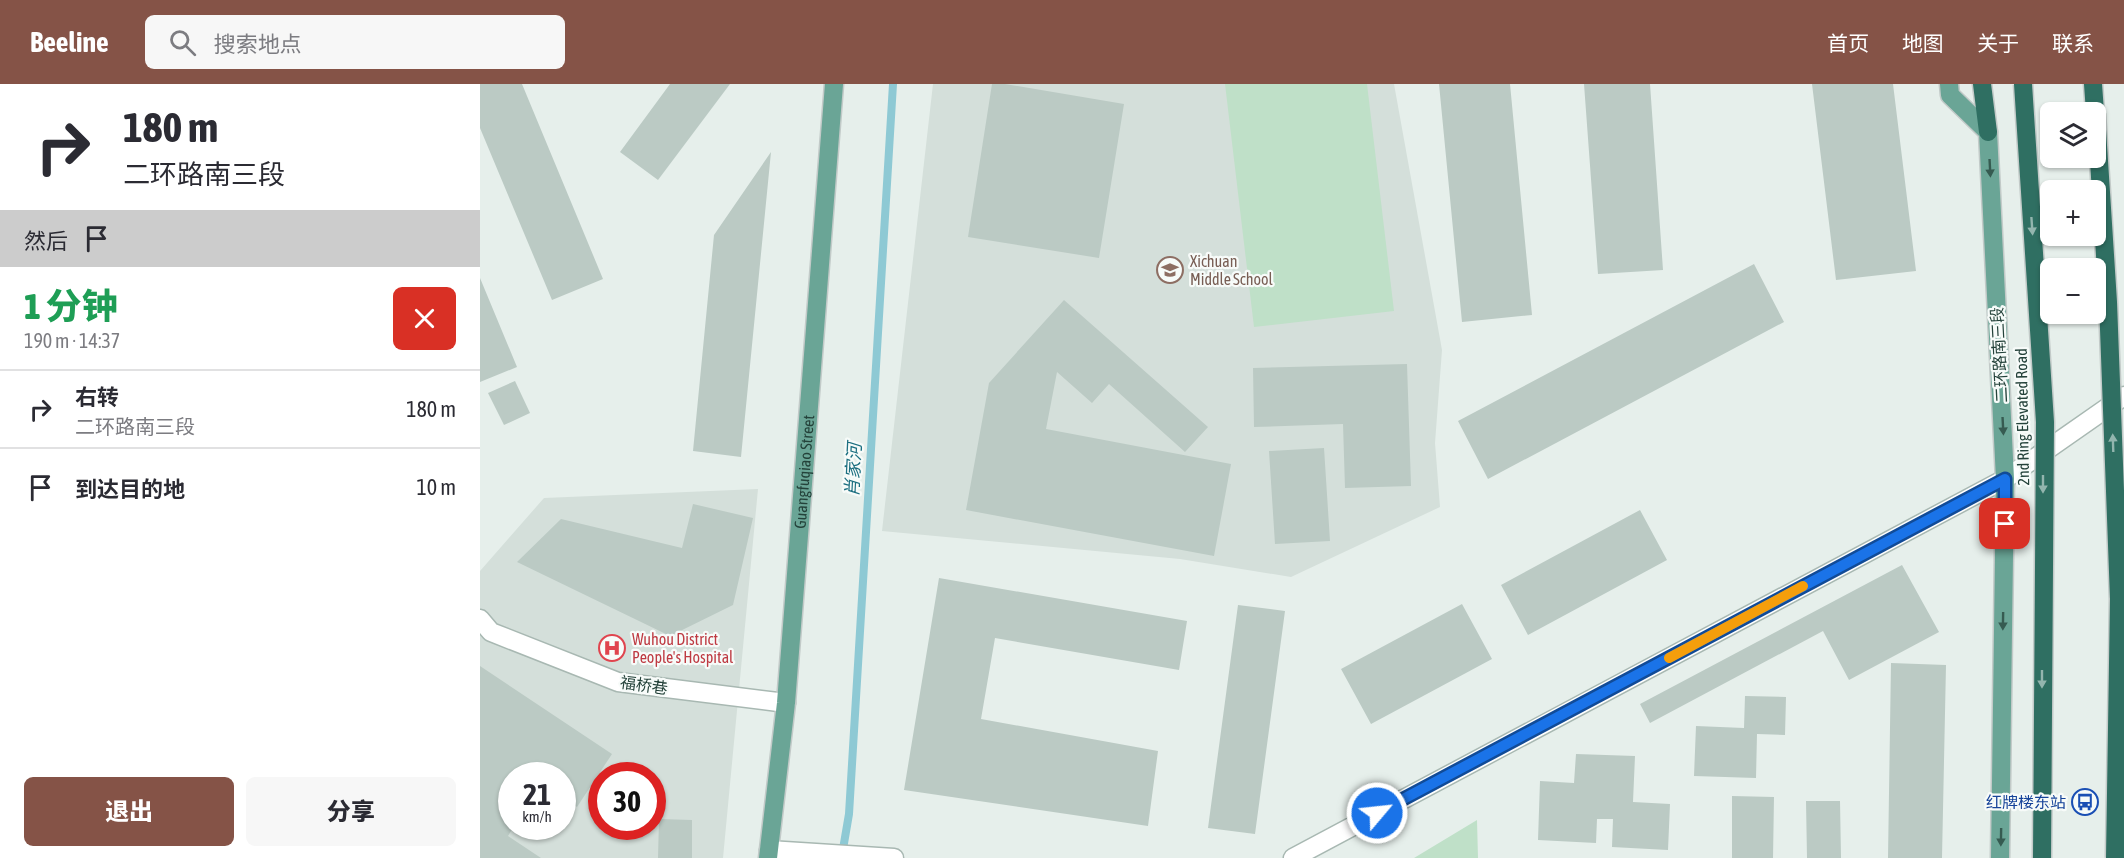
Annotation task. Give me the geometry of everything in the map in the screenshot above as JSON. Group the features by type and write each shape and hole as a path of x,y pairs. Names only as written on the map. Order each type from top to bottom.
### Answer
{"highway":[{"path":"1982,84 1988,132"},
{"name":"2nd Ring Elevated Road","path":"2023,84 2045,422 2042,858"},
{"path":"2093,84 2094,102"},
{"path":"2099,168 2108,302 2119,599 2115,858"}],"main road":[{"name":"Guangfuqiao Street","path":"768,854 786,703 834,84"},
{"path":"1949,84 1950,95 1988,132"},
{"name":"二环路南三段","path":"1988,132 2005,479 2000,858"}],"street":[{"path":"1293,858 2005,479 2124,396"},
{"name":"福桥巷","path":"480,619 491,632 618,682 786,703"},
{"path":"768,854 816,852 894,858"}],"shaded area":[{"name":"Xichuan Middle School","path":"933,84 1394,84 1442,350 1435,443 1440,507 1291,577 1180,559 882,531"},
{"name":"Wuhou District People's Hospital","path":"758,489 723,858 480,858 480,571 544,498"}],"green space":[{"path":"1225,84 1367,84 1394,311 1254,327"},
{"path":"1477,820 1478,858 1414,858"}],"building":[{"path":"480,84 522,84 603,279 552,300 480,128"},
{"path":"670,84 730,84 658,180 620,152"},
{"path":"992,84 1005,84 1124,104 1099,258 968,237"},
{"path":"1439,84 1510,84 1532,315 1462,322"},
{"path":"1584,84 1650,84 1663,270 1598,274"},
{"path":"1812,84 1893,84 1916,271 1836,280"},
{"path":"771,152 741,457 693,451 714,235"},
{"path":"1754,264 1784,322 1488,479 1458,421"},
{"path":"480,278 517,367 480,382"},
{"path":"1064,300 1208,427 1185,452 1109,384 1092,403 1057,372 1046,429 1231,464 1214,556 966,510 989,383"},
{"path":"1407,364 1411,486 1345,488 1343,424 1254,427 1253,368"},
{"path":"515,381 530,413 504,425 488,393"},
{"path":"1324,448 1330,541 1275,544 1269,451"},
{"path":"693,504 753,518 733,605 670,636 517,562 561,519 682,548"},
{"path":"1640,510 1667,560 1528,635 1501,585"},
{"path":"1902,565 1939,632 1849,680 1823,631 1650,723 1640,704"},
{"path":"939,578 1187,621 1179,670 995,638 981,719 1158,751 1148,826 904,790"},
{"path":"1462,604 1492,659 1371,724 1341,669"},
{"path":"1238,605 1285,611 1255,834 1208,828"},
{"path":"1891,663 1946,665 1942,858 1888,858"},
{"path":"480,666 612,754 607,762 588,762 588,790 577,807 576,762 498,762 498,840 514,840 541,858 480,858"},
{"path":"1745,696 1786,697 1785,735 1757,734 1756,778 1694,776 1696,726 1744,728"},
{"path":"1576,754 1635,756 1633,802 1670,804 1668,850 1612,847 1613,819 1597,819 1596,843 1538,840 1540,781 1574,783"},
{"path":"1732,796 1774,797 1773,858 1732,858"},
{"path":"1806,801 1840,801 1841,858 1807,858"},
{"path":"666,819 692,820 692,858 658,858 658,840 666,840"}],"waterway":[{"name":"肖家河","path":"842,855 849,814 893,84"}],"slow traffic":[{"path":"1669,658 1803,586"}],"place":[{"name":"Xichuan Middle School","path":"1170,270"},
{"name":"Wuhou District People's Hospital","path":"612,648"},
{"name":"红牌楼东站","path":"2085,802"}],"route":[{"path":"1377,813 2005,479 2005,524"}]}
